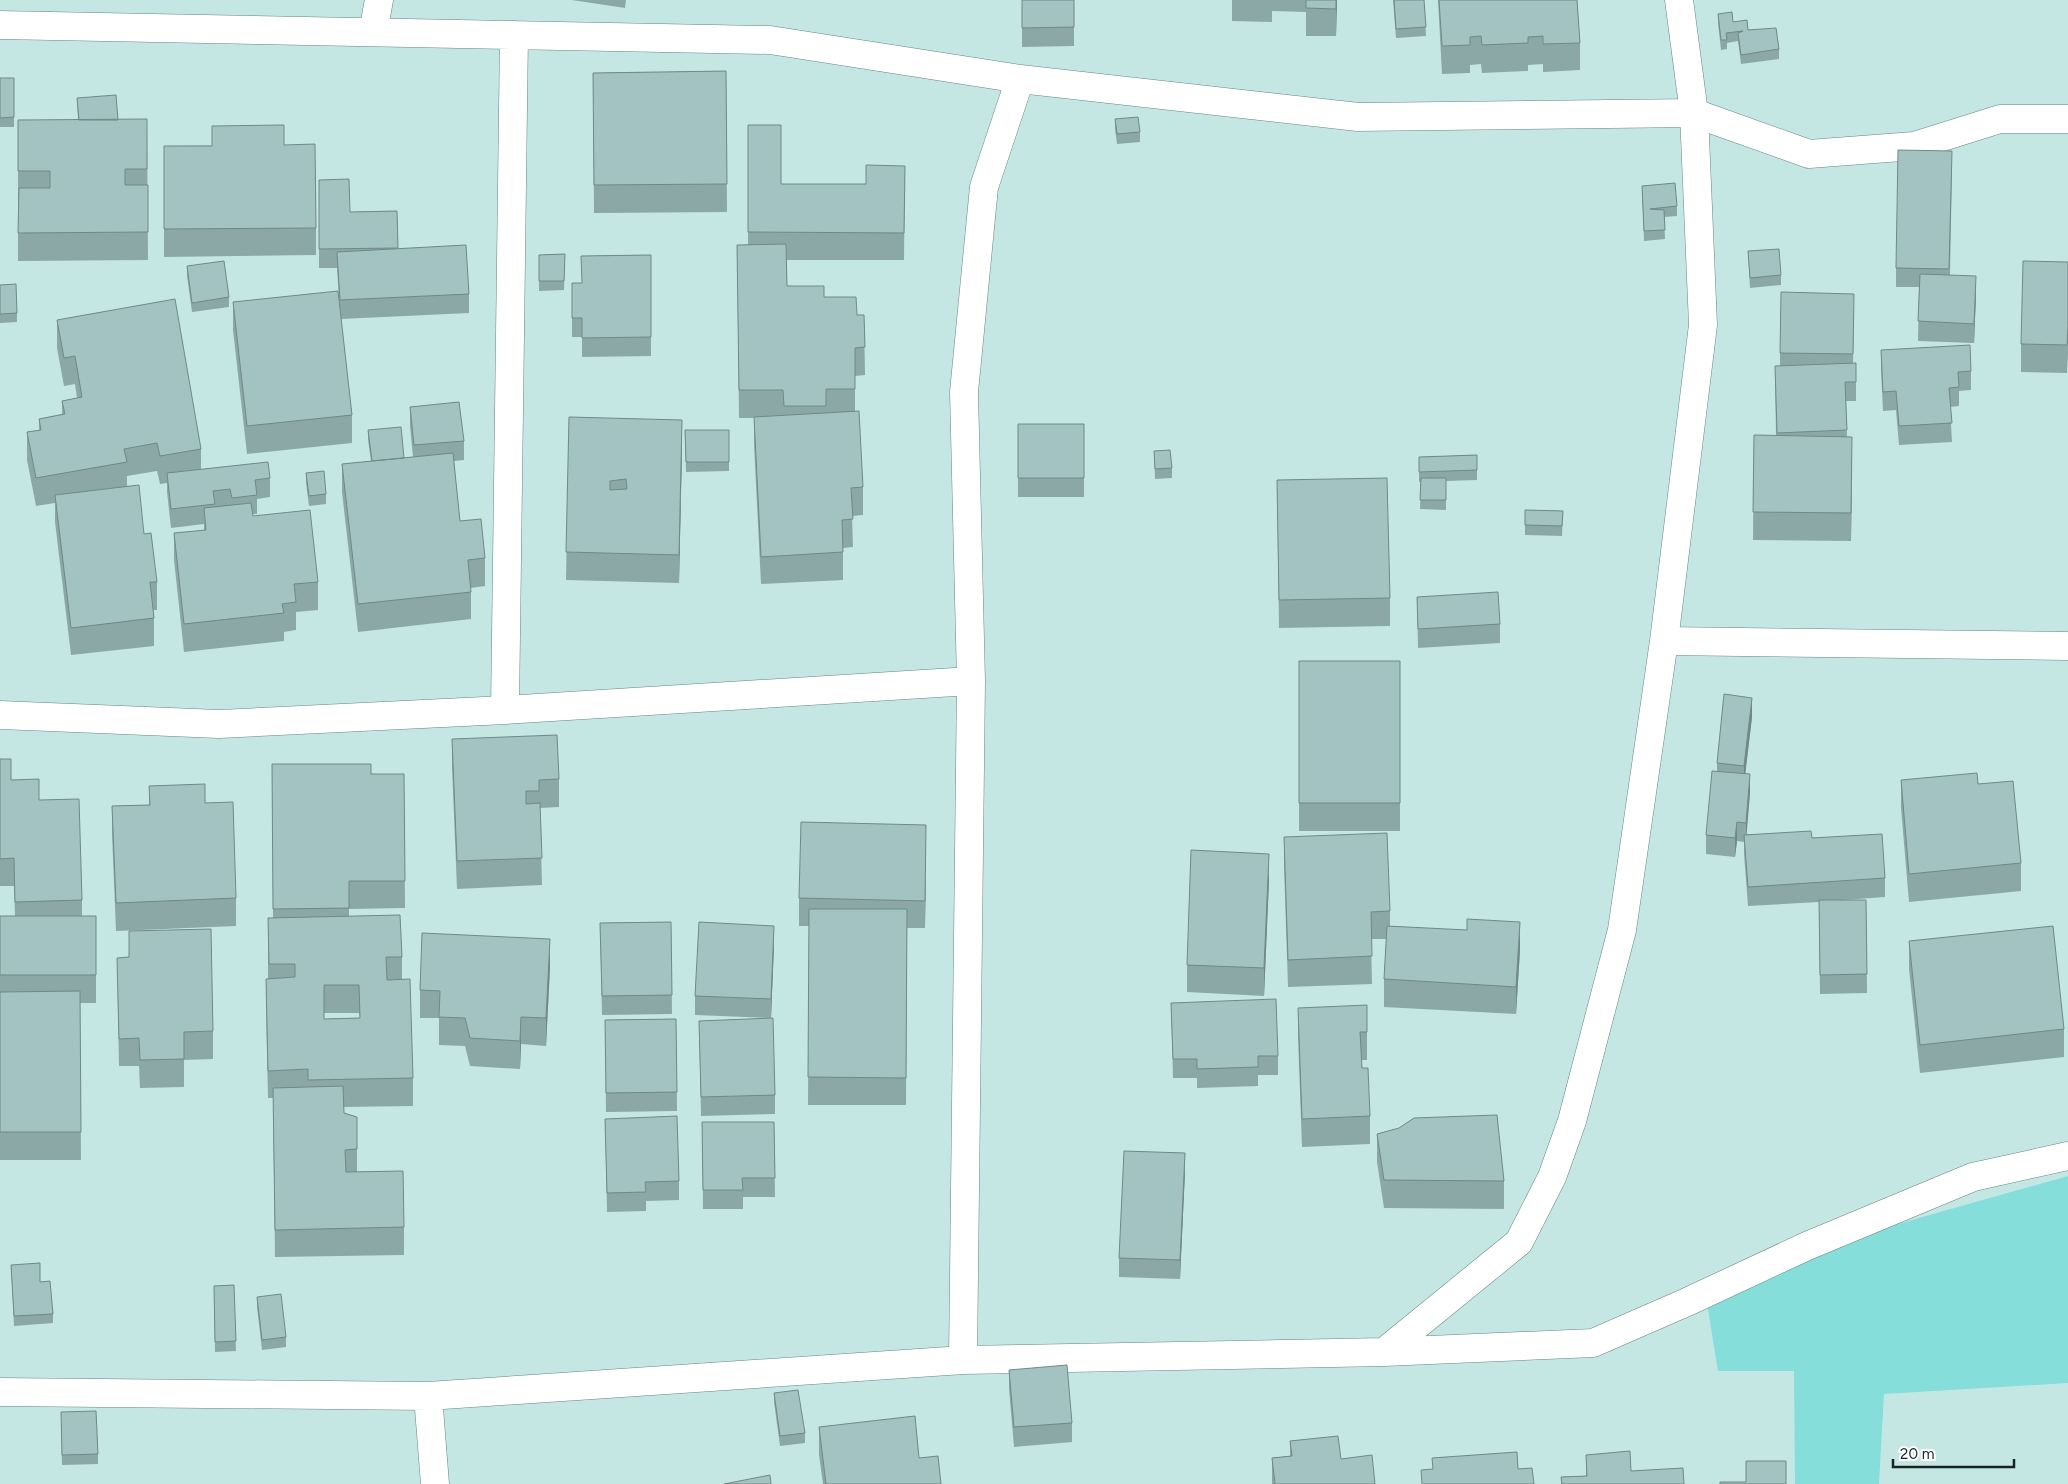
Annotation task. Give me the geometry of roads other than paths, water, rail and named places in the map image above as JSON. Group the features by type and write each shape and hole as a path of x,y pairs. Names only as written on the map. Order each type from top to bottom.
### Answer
{"street":[{"path":"373,32 379,0"},
{"path":"1384,1352 1519,1242 1552,1177 1572,1121 1622,930 1664,641 1703,325 1694,113 1679,0"},
{"path":"0,25 770,40 1020,79 1358,117 1694,113 1809,154 1914,146 2000,119 2068,119"},
{"path":"505,710 514,35"},
{"path":"963,1360 971,681 964,392 984,186 1020,79"},
{"path":"1664,641 2068,646"},
{"path":"0,715 218,724 505,710 971,681"},
{"path":"0,1392 428,1396 963,1360 1384,1352 1593,1343 1807,1246 1973,1177 2068,1156"},
{"path":"428,1396 435,1484"}]}
